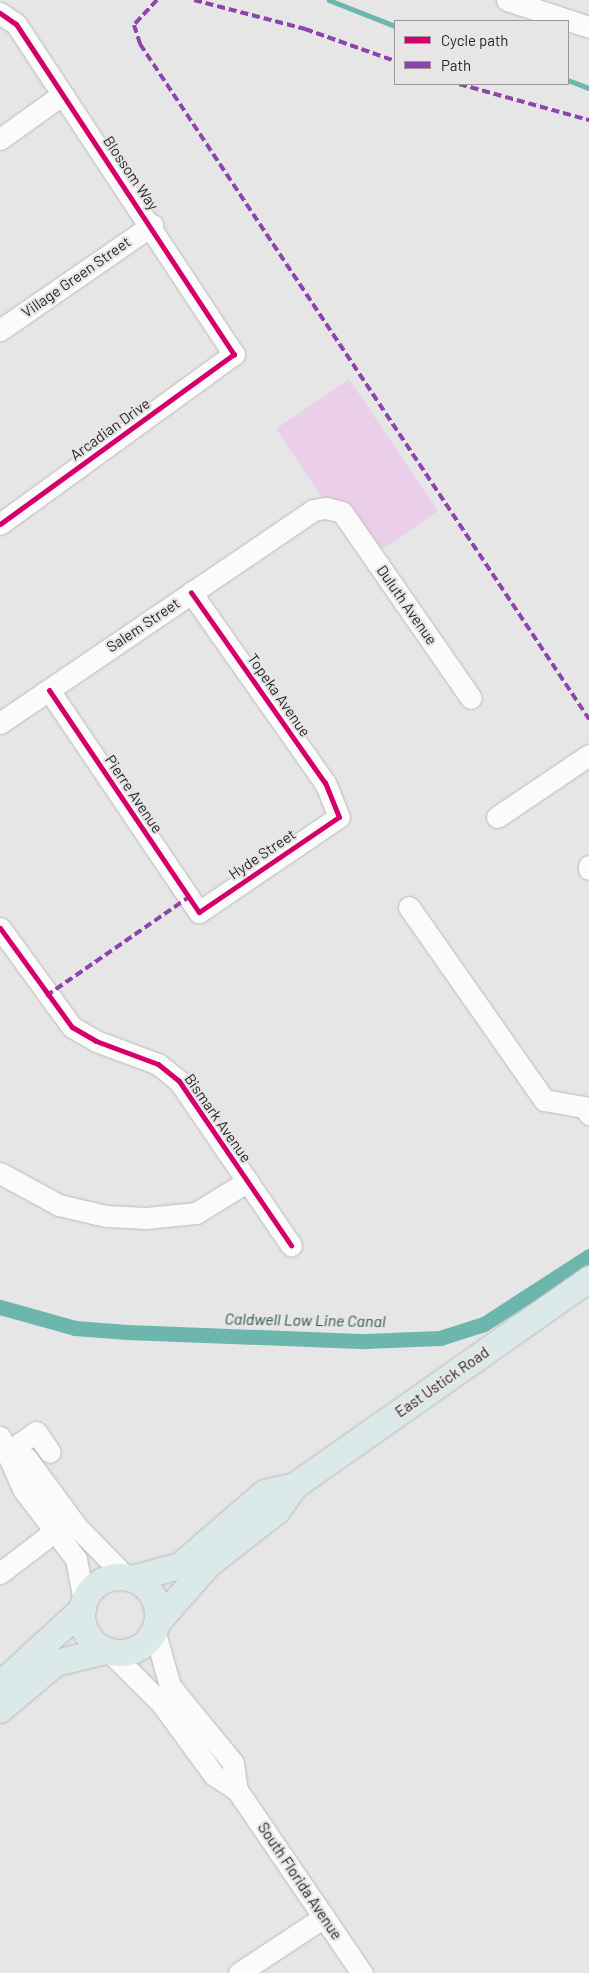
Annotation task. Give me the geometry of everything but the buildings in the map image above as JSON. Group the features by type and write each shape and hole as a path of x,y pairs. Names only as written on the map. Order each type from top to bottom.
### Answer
{"main road":[{"name":"East Ustick Road","path":"157,1628 208,1565 277,1511 295,1486 589,1279"},
{"name":"East Ustick Road","path":"129,1578 180,1566 265,1492 295,1486"},
{"path":"0,1685 84,1605 102,1582 129,1578 155,1598 157,1628 137,1650 108,1652 56,1664 0,1710"},
{"path":"84,1605 89,1639 108,1652"}],"street":[{"path":"507,0 568,20"},
{"name":"Blossom Way","path":"0,13 16,24 152,225 234,354"},
{"path":"569,20 589,27"},
{"path":"0,139 63,94"},
{"name":"Village Green Street","path":"0,330 152,225"},
{"name":"Arcadian Drive","path":"0,524 234,354"},
{"name":"Salem Street","path":"0,723 313,510 342,512"},
{"name":"Duluth Avenue","path":"342,512 471,698"},
{"name":"Topeka Avenue","path":"191,592 325,783 339,817"},
{"name":"Pierre Avenue","path":"49,690 199,912"},
{"path":"497,817 589,755"},
{"name":"Hyde Street","path":"199,912 339,817"},
{"path":"409,907 544,1100 587,1109"},
{"name":"Bismark Avenue","path":"0,928 72,1027 96,1041 158,1064 179,1081 291,1245"},
{"path":"0,1173 59,1205 106,1216 146,1218 196,1213 248,1181"},
{"path":"4,1444 36,1432 50,1452"},
{"path":"4,1444 12,1469 76,1559 84,1605"},
{"path":"4,1444 27,1459 77,1527 129,1578"},
{"path":"0,1573 55,1531"},
{"name":"South Florida Avenue","path":"157,1628 163,1673 233,1763 237,1790"},
{"name":"South Florida Avenue","path":"108,1652 162,1704 214,1775 237,1790 362,1973"},
{"path":"239,1973 324,1917"}],"shaded area":[{"path":"349,379 438,511 380,551 340,501 321,496 276,429"}],"waterway":[{"path":"329,0 394,26"},
{"path":"569,80 589,88"},
{"name":"Caldwell Low Line Canal","path":"0,1307 75,1328 127,1332 366,1341 440,1338 484,1324 589,1256"}],"marked path":[{"path":"157,0 134,25 140,44 589,719"},
{"path":"194,0 305,29 394,61"},
{"path":"463,85 589,120"},
{"path":"46,996 189,897"}],"cycle path":[{"path":"0,13 16,24 234,354 0,524"},
{"path":"49,690 199,912 339,817 325,783 191,592"},
{"path":"0,928 72,1027 96,1041 158,1064 179,1081 291,1245"}]}
